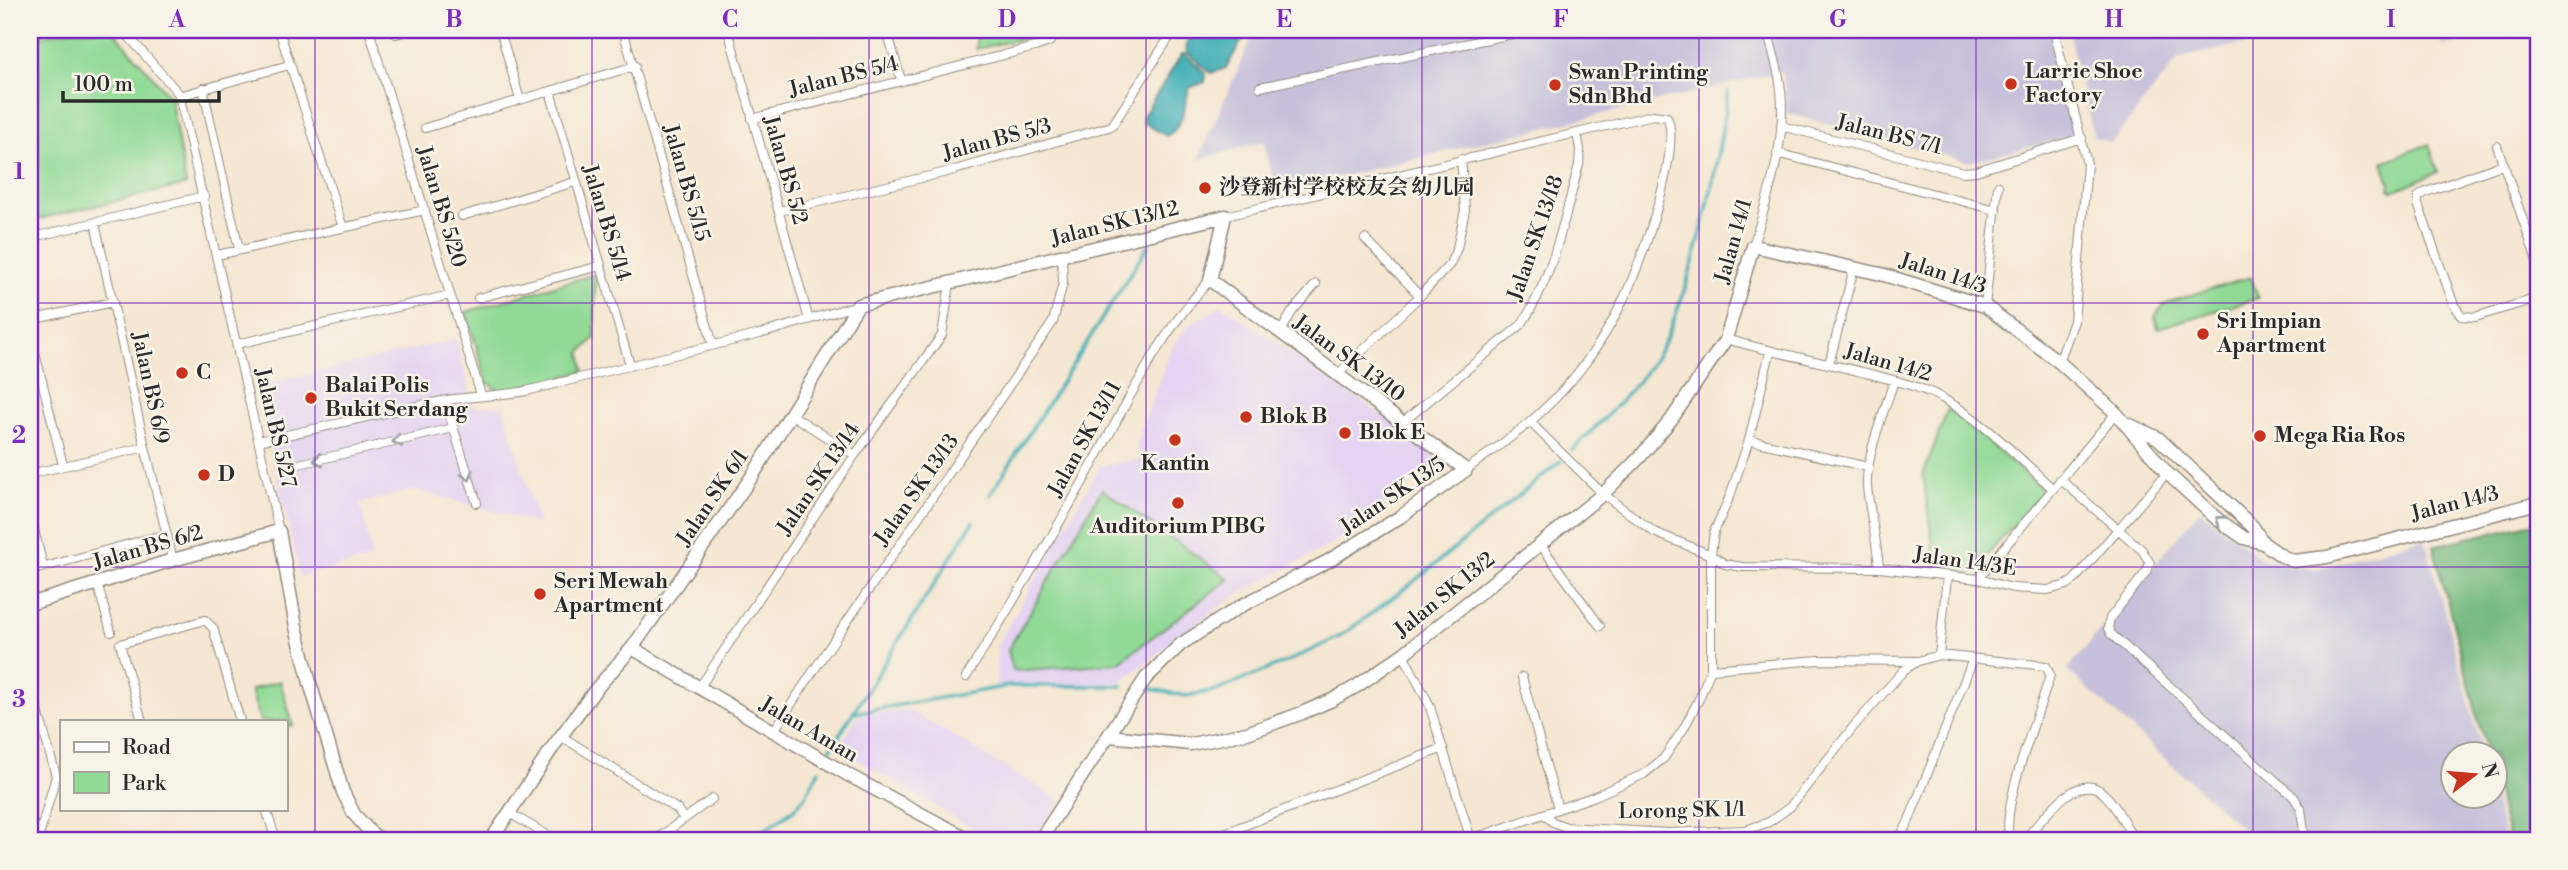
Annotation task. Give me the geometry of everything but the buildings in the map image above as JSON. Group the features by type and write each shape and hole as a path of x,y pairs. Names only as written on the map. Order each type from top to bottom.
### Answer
{"street":[{"name":"Jalan BS 5/27","path":"123,30 179,96 259,441 296,627 310,683 348,803 373,838"},
{"path":"279,30 343,228"},
{"name":"Jalan BS 5/20","path":"369,30 481,395"},
{"path":"396,34 411,30"},
{"path":"500,30 520,100"},
{"name":"Jalan BS 5/15","path":"623,30 713,345"},
{"name":"Jalan BS 5/2","path":"728,30 809,320"},
{"path":"887,30 901,80"},
{"name":"Jalan BS 5/4","path":"752,119 1035,47 1049,42 1061,30"},
{"name":"Jalan BS 5/3","path":"780,211 951,171 1114,125 1174,30"},
{"path":"1260,87 1531,30"},
{"path":"1767,30 1780,79 1781,126"},
{"path":"2054,30 2087,164 2074,321 2059,362"},
{"path":"30,33 40,31"},
{"path":"179,96 289,65"},
{"path":"425,128 635,66"},
{"path":"203,88 239,249"},
{"name":"Jalan BS 5/14","path":"550,91 631,365"},
{"name":"Jalan SK 13/12","path":"858,305 1461,159 1653,115 1667,117"},
{"name":"Jalan SK 13/5","path":"1040,840 1146,678 1181,644 1241,606 1349,548 1400,517 1530,422 1582,368 1607,332 1627,295 1647,243 1663,188 1671,129 1667,117"},
{"name":"Jalan BS 7/1","path":"1781,126 1963,172 1976,171 2082,138"},
{"name":"Jalan 14/1","path":"1726,339 1753,246 1777,153 1781,126"},
{"name":"Jalan SK 13/18","path":"1403,422 1521,325 1530,312 1542,288 1579,165 1577,133"},
{"path":"2497,146 2538,263"},
{"path":"1777,153 1996,210"},
{"path":"1338,374 1420,296 1454,257 1466,199 1461,159"},
{"path":"2504,164 2426,192 2418,197 2418,204 2454,305 2462,316 2475,317 2538,298"},
{"path":"462,216 575,181"},
{"path":"1985,306 1998,186"},
{"path":"30,238 204,196"},
{"path":"217,255 425,211"},
{"path":"1210,281 1225,216"},
{"name":"Jalan BS 6/9","path":"95,223 173,560"},
{"path":"1365,239 1420,296"},
{"name":"Jalan 14/3","path":"1753,246 1909,282 1985,306 2059,362 2120,417 2167,473 2217,519 2244,538 2263,543 2293,561 2305,561 2538,503"},
{"name":"Jalan SK 13/13","path":"773,732 1054,322 1063,283 1062,257"},
{"path":"478,298 600,266"},
{"path":"1829,364 1854,268"},
{"name":"Jalan SK 13/10","path":"1210,281 1466,470"},
{"name":"Jalan SK 13/11","path":"966,677 1045,550 1167,332 1194,296 1210,281"},
{"name":"Jalan SK 13/14","path":"699,688 855,455 942,335 950,283"},
{"path":"1280,333 1292,312 1316,284"},
{"path":"237,344 450,295"},
{"path":"30,320 114,302"},
{"path":"259,441 445,401 481,395 498,397 713,345 858,305"},
{"name":"Jalan SK 6/1","path":"491,840 561,736 596,689 632,648 753,475 858,305"},
{"path":"30,333 63,465"},
{"name":"Jalan 14/2","path":"1726,339 1894,381 1933,394 1964,412 2052,488"},
{"name":"Jalan SK 13/2","path":"1109,736 1191,744 1247,733 1302,713 1357,686 1403,654 1603,494 1640,457 1671,420 1726,339"},
{"path":"1403,654 1429,704 1470,840 1625,784 1654,768 1664,758 1684,727 1712,669 1711,555 1714,532 1730,496 1749,440 1770,352"},
{"path":"1880,568 1867,486 1868,467 1894,381"},
{"path":"445,401 477,503"},
{"path":"790,414 855,455"},
{"path":"1978,579 2052,488 2120,417"},
{"name":"Jalan 14/3","path":"2120,417 2158,438 2253,527 2263,543"},
{"name":"Jalan 14/3E","path":"1530,422 1603,494 1654,532 1711,555 1725,564 1743,567 1880,568 2048,590 2067,585 2167,473"},
{"path":"295,465 453,428"},
{"path":"1749,440 1868,467"},
{"path":"30,474 145,447"},
{"path":"2146,449 2205,482"},
{"path":"2060,479 2142,550 2150,563 2147,571 2110,618 2108,628 2145,665 2294,797 2301,809 2305,840"},
{"path":"30,513 36,569"},
{"name":"Jalan BS 6/2","path":"30,604 279,531"},
{"path":"36,569 166,534"},
{"path":"1540,544 1600,626"},
{"path":"30,551 36,569"},
{"path":"1939,655 1947,577"},
{"path":"97,583 111,632"},
{"path":"142,720 120,644 200,620 205,620 213,628 240,720"},
{"name":"Jalan Aman","path":"632,648 773,732 970,840"},
{"path":"1712,669 1819,660 1918,661 1939,655 2046,666 2050,672 2015,787 2007,826 2010,840"},
{"path":"1898,840 1907,825 1973,659"},
{"name":"Lorong SK 1/1","path":"1544,814 1553,822 1566,827 1667,833 1746,830 1769,822 1790,807 1854,726 1905,670 1918,661"},
{"path":"1522,677 1558,809"},
{"path":"30,682 58,777 37,840"},
{"path":"30,725 41,721"},
{"path":"561,736 677,809 684,819"},
{"path":"1207,840 1443,748"},
{"path":"2024,840 2072,790 2087,785 2096,787 2106,795 2134,840"},
{"path":"655,840 712,799"},
{"path":"266,810 276,840"},
{"path":"509,813 556,840"}],"shaded area":[{"path":"1255,30 2051,30 2077,135 1970,162 1787,113 1783,71 1276,192 1264,141 1198,160"},
{"path":"2068,30 2311,30 2179,58 2111,143 2094,137"},
{"path":"2437,30 2504,30 2443,47"},
{"path":"1221,305 1395,424 1440,462 1333,543 1226,601 1119,683 996,687 997,646 1100,466 1141,459 1136,443 1171,349 1187,327"},
{"path":"456,339 474,407 503,406 539,524 415,490 361,503 372,559 300,576 257,387"},
{"path":"2200,510 2261,559 2313,570 2425,538 2479,740 2438,740 2438,810 2497,810 2505,840 2255,840 2067,670"},
{"path":"909,710 1060,800 1033,840 992,840 838,748 858,715"}],"green space":[{"path":"70,30 113,30 170,97 186,185 30,221 30,39"},
{"path":"976,30 1048,30 1043,34 976,49"},
{"path":"2429,144 2438,172 2393,191 2389,189 2390,183 2383,162"},
{"path":"595,274 595,338 581,352 584,371 503,393 487,382 466,312"},
{"path":"2251,277 2258,298 2158,328 2155,317 2165,303"},
{"path":"1948,409 2044,490 1971,574 1936,568 1923,475"},
{"path":"1102,489 1229,579 1118,663 1013,671 1008,650"},
{"path":"2538,522 2538,840 2509,840 2502,810 2508,810 2508,740 2483,740 2433,546"},
{"path":"280,681 293,725 287,726 287,720 260,720 251,690"}],"water":[{"path":"1195,30 1248,30 1226,68 1211,73 1187,52 1186,44"},
{"path":"1182,54 1206,74 1205,82 1189,88 1180,122 1172,133 1166,136 1144,123 1143,116"}],"waterway":[{"path":"1572,450 1634,386 1658,354 1667,336 1700,237 1716,166 1728,92"},
{"path":"990,495 1148,246"},
{"path":"1152,689 1186,696 1218,690 1341,636 1411,584 1561,461"},
{"path":"826,756 973,522"},
{"path":"854,713 1009,686 1122,686"},
{"path":"750,840 793,810 805,797 819,770"}],"place":[{"name":"Larrie Shoe Factory","path":"2011,84"},
{"name":"Swan Printing Sdn Bhd","path":"1555,85"},
{"name":"沙登新村学校校友会 幼儿园","path":"1205,188"},
{"name":"Sri Impian Apartment","path":"2203,334"},
{"name":"C","path":"182,373"},
{"name":"Balai Polis Bukit Serdang","path":"311,398"},
{"name":"Blok B","path":"1246,417"},
{"name":"Blok E","path":"1345,433"},
{"name":"Mega Ria Ros","path":"2260,436"},
{"name":"Kantin","path":"1175,440"},
{"name":"D","path":"204,475"},
{"name":"Auditorium PIBG","path":"1178,503"},
{"name":"Seri Mewah Apartment","path":"540,594"}]}
